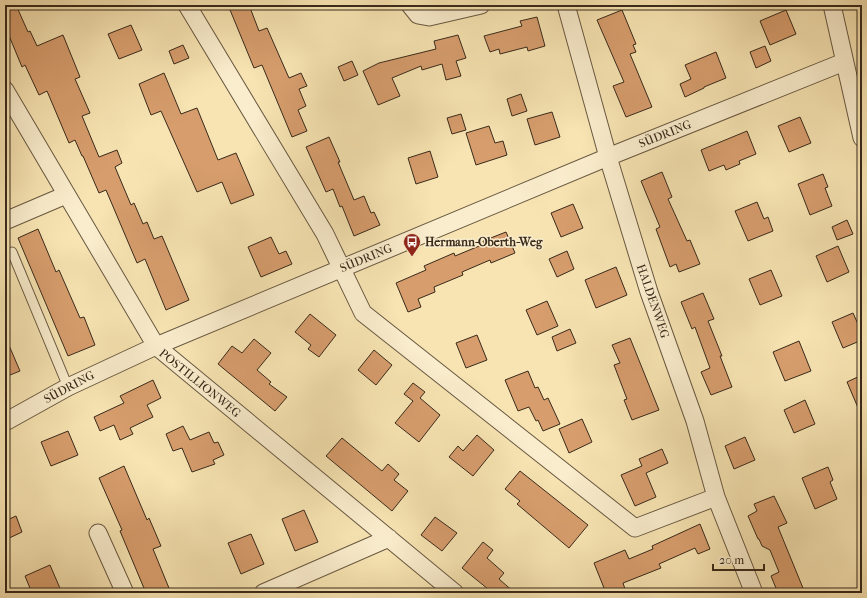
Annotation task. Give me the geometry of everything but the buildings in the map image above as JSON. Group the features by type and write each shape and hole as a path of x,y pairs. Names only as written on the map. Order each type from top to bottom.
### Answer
{"street":[{"path":"187,5 325,234 363,313 635,528 716,497"},
{"path":"410,5 418,15 429,18 481,5"},
{"name":"HALDENWEG","path":"566,5 608,157 649,292 695,421 716,497 754,593"},
{"path":"832,5 862,138"},
{"name":"SÜDRING","path":"5,422 68,387 156,346 608,157 844,62"},
{"name":"POSTILLIONWEG","path":"5,90 156,346 455,593"},
{"path":"5,221 66,194"},
{"path":"98,533 125,593"},
{"path":"263,593 389,538"}],"lane":[{"path":"12,252 68,387"}],"place":[{"name":"Hermann-Oberth-Weg","path":"412,257"}]}
